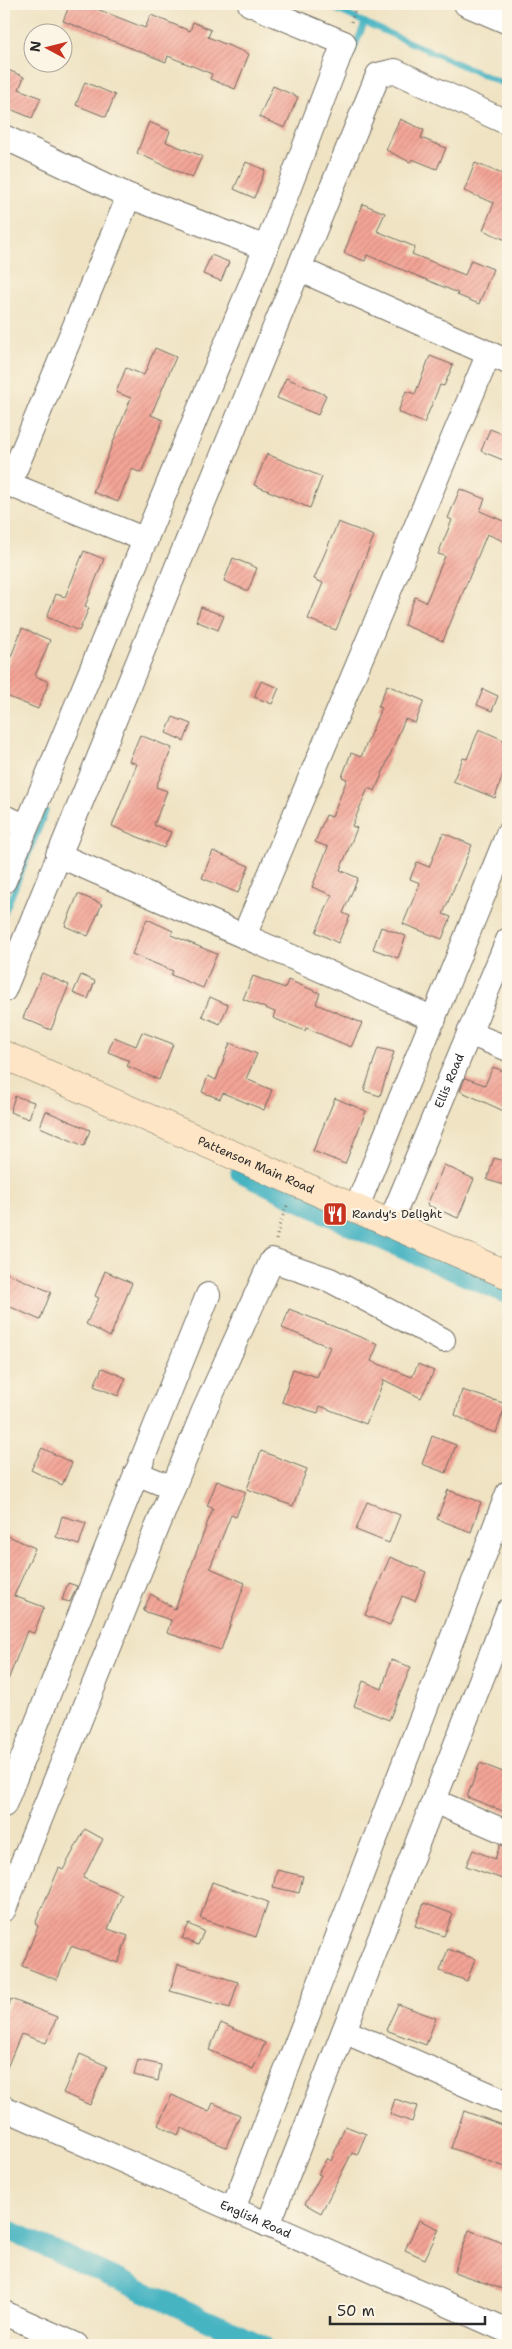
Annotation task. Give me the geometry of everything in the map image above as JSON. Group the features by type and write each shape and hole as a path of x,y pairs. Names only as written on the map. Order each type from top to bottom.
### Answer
{"street":[{"path":"4,881 266,248 344,44 250,4"},
{"path":"466,4 508,22"},
{"path":"4,990 378,75 395,71 508,123"},
{"path":"4,137 129,196 266,248"},
{"path":"129,196 6,483 146,540"},
{"path":"244,936 499,358 299,269"},
{"path":"4,817 26,826"},
{"path":"356,1209 508,834"},
{"path":"58,855 434,1019"},
{"name":"Ellis Road","path":"390,1224 508,940"},
{"path":"469,1033 508,1049"},
{"name":"Pattenson Main Road","path":"4,1055 508,1275"},
{"path":"4,1909 203,1413 272,1260 330,1280 443,1340"},
{"path":"4,1804 208,1295"},
{"path":"136,1473 173,1488"},
{"path":"233,2209 508,1492"},
{"path":"268,2225 508,1611"},
{"path":"434,1801 508,1832"},
{"path":"344,2031 508,2103"},
{"name":"English Road","path":"4,2108 508,2331"},
{"path":"4,2313 76,2345"}],"building":[{"path":"70,4 99,4 97,9 145,28 151,15 190,31 193,22 211,30 208,37 249,54 235,89 210,79 212,74 168,56 166,62 72,25 72,22 63,21"},
{"path":"4,68 24,77 19,89 41,98 32,118 10,109 4,123"},
{"path":"85,82 115,95 106,117 76,105"},
{"path":"273,86 298,97 285,128 259,117"},
{"path":"400,119 424,130 421,138 446,148 437,169 412,159 410,162 386,150"},
{"path":"149,122 170,131 166,142 202,156 192,178 137,153"},
{"path":"246,162 265,170 254,198 234,189"},
{"path":"475,163 505,175 508,170 508,241 483,230 494,203 464,191"},
{"path":"363,204 385,213 377,231 415,247 412,254 465,275 471,260 493,269 479,304 457,295 458,293 367,255 365,261 344,253"},
{"path":"211,255 229,262 221,281 203,274"},
{"path":"155,348 176,357 151,415 163,420 141,473 132,469 118,502 93,492 131,398 116,392 126,368 144,375"},
{"path":"430,356 453,365 444,386 440,385 424,423 398,412 406,391 415,394"},
{"path":"286,378 326,395 318,415 277,398"},
{"path":"490,429 508,436 508,448 503,460 481,451"},
{"path":"267,454 322,477 310,508 254,485"},
{"path":"460,489 485,499 480,511 508,523 508,543 487,534 443,641 404,625 415,597 426,602 445,556 438,554 452,520 448,518"},
{"path":"338,522 374,536 336,630 308,619 323,583 314,579"},
{"path":"84,551 104,559 85,606 89,608 79,631 47,617 56,594 65,597"},
{"path":"233,558 257,568 248,591 224,581"},
{"path":"201,607 224,616 218,630 196,621"},
{"path":"22,628 50,640 35,676 49,682 38,709 4,695 4,675"},
{"path":"261,681 279,688 272,704 254,697"},
{"path":"387,685 424,701 415,723 405,719 375,791 368,788 352,826 357,828 340,870 358,878 343,913 350,916 338,943 316,932 332,895 312,887 328,847 315,842 326,815 332,817 347,779 342,777 351,753 361,757 381,708 378,707"},
{"path":"483,689 498,696 492,711 477,705"},
{"path":"173,717 191,724 184,741 166,733"},
{"path":"479,729 508,742 508,759 495,798 453,781 463,758 467,759"},
{"path":"140,735 172,748 156,787 167,791 154,825 171,832 164,848 112,826 137,764 129,761"},
{"path":"443,833 472,845 443,914 451,917 442,939 403,924 420,883 410,879 417,862 429,867"},
{"path":"213,851 249,866 238,893 202,878"},
{"path":"78,894 102,904 88,936 65,926"},
{"path":"147,919 173,931 171,935 217,954 203,988 171,975 173,971 132,954"},
{"path":"381,927 406,936 398,958 373,949"},
{"path":"42,973 69,985 51,1030 23,1018"},
{"path":"81,975 95,981 88,999 73,993"},
{"path":"253,976 285,988 288,980 320,993 316,1004 362,1023 351,1047 306,1028 305,1031 273,1018 275,1012 243,999"},
{"path":"210,997 228,1005 220,1024 202,1016"},
{"path":"142,1032 173,1044 159,1080 127,1066 130,1061 108,1052 114,1037 136,1046"},
{"path":"230,1043 257,1054 246,1079 272,1090 264,1110 223,1093 220,1099 202,1092 208,1076 216,1080"},
{"path":"378,1048 394,1052 380,1096 364,1091"},
{"path":"493,1067 508,1073 508,1113 460,1091 465,1078 485,1085"},
{"path":"15,1096 34,1102 29,1119 10,1112"},
{"path":"335,1098 366,1111 345,1164 313,1151"},
{"path":"46,1111 90,1130 84,1146 40,1127"},
{"path":"494,1158 508,1162 508,1186 487,1180"},
{"path":"444,1165 474,1179 458,1218 427,1205"},
{"path":"105,1271 132,1283 110,1337 86,1324 99,1298 95,1296"},
{"path":"4,1272 51,1292 40,1320 4,1304"},
{"path":"289,1309 378,1344 371,1361 412,1377 418,1364 434,1371 421,1398 384,1380 366,1424 320,1406 318,1413 282,1402 293,1369 317,1377 330,1347 282,1328"},
{"path":"102,1368 126,1378 118,1396 94,1386"},
{"path":"462,1390 506,1404 496,1433 455,1415"},
{"path":"432,1436 456,1445 446,1473 422,1464"},
{"path":"42,1448 72,1463 62,1485 31,1470"},
{"path":"261,1451 307,1469 293,1506 247,1489"},
{"path":"217,1481 246,1492 236,1517 231,1515 210,1568 245,1583 221,1650 167,1633 171,1620 143,1611 151,1594 175,1609 213,1508 207,1506"},
{"path":"448,1490 481,1502 471,1532 437,1519"},
{"path":"367,1502 400,1515 389,1543 356,1530"},
{"path":"62,1516 86,1523 79,1545 56,1537"},
{"path":"4,1534 35,1548 14,1596 44,1607 34,1633 27,1631 5,1688"},
{"path":"390,1557 426,1572 415,1601 402,1596 390,1625 365,1615"},
{"path":"68,1583 77,1586 70,1602 62,1600"},
{"path":"391,1660 411,1667 389,1720 354,1706 363,1681 382,1689"},
{"path":"480,1763 508,1774 508,1813 467,1797"},
{"path":"85,1829 103,1839 83,1878 122,1895 108,1929 128,1936 118,1963 71,1946 57,1980 22,1966 38,1926 35,1924 59,1868 63,1870"},
{"path":"500,1845 508,1847 508,1881 466,1866 473,1850 495,1859"},
{"path":"277,1870 303,1876 299,1893 273,1887"},
{"path":"212,1882 268,1902 256,1937 200,1918"},
{"path":"424,1903 453,1914 444,1936 415,1926"},
{"path":"189,1924 204,1931 198,1945 182,1938"},
{"path":"448,1949 475,1959 467,1981 440,1971"},
{"path":"178,1964 238,1982 230,2008 170,1991"},
{"path":"11,1999 57,2017 46,2043 21,2034 4,2075 4,2017"},
{"path":"398,2004 436,2018 426,2045 386,2030"},
{"path":"221,2023 265,2043 253,2069 209,2050"},
{"path":"80,2054 107,2066 90,2105 63,2093"},
{"path":"138,2060 161,2065 158,2081 134,2075"},
{"path":"172,2095 209,2112 213,2103 240,2115 226,2147 181,2128 178,2135 158,2125"},
{"path":"395,2099 417,2106 412,2122 390,2114"},
{"path":"464,2111 508,2127 508,2168 451,2148"},
{"path":"345,2126 366,2134 357,2155 352,2153 321,2213 305,2204 321,2175 318,2174 327,2158 331,2161"},
{"path":"419,2220 439,2229 425,2259 405,2250"},
{"path":"469,2230 508,2245 508,2291 454,2272"}],"waterway":[{"path":"323,4 508,86"},
{"path":"352,54 365,22"},
{"path":"4,915 46,811"},
{"path":"241,1172 358,1229 508,1294"},
{"path":"358,1229 362,1217"},
{"path":"4,2228 262,2345"}],"place":[{"name":"Randy's Delight","path":"335,1214"}]}
